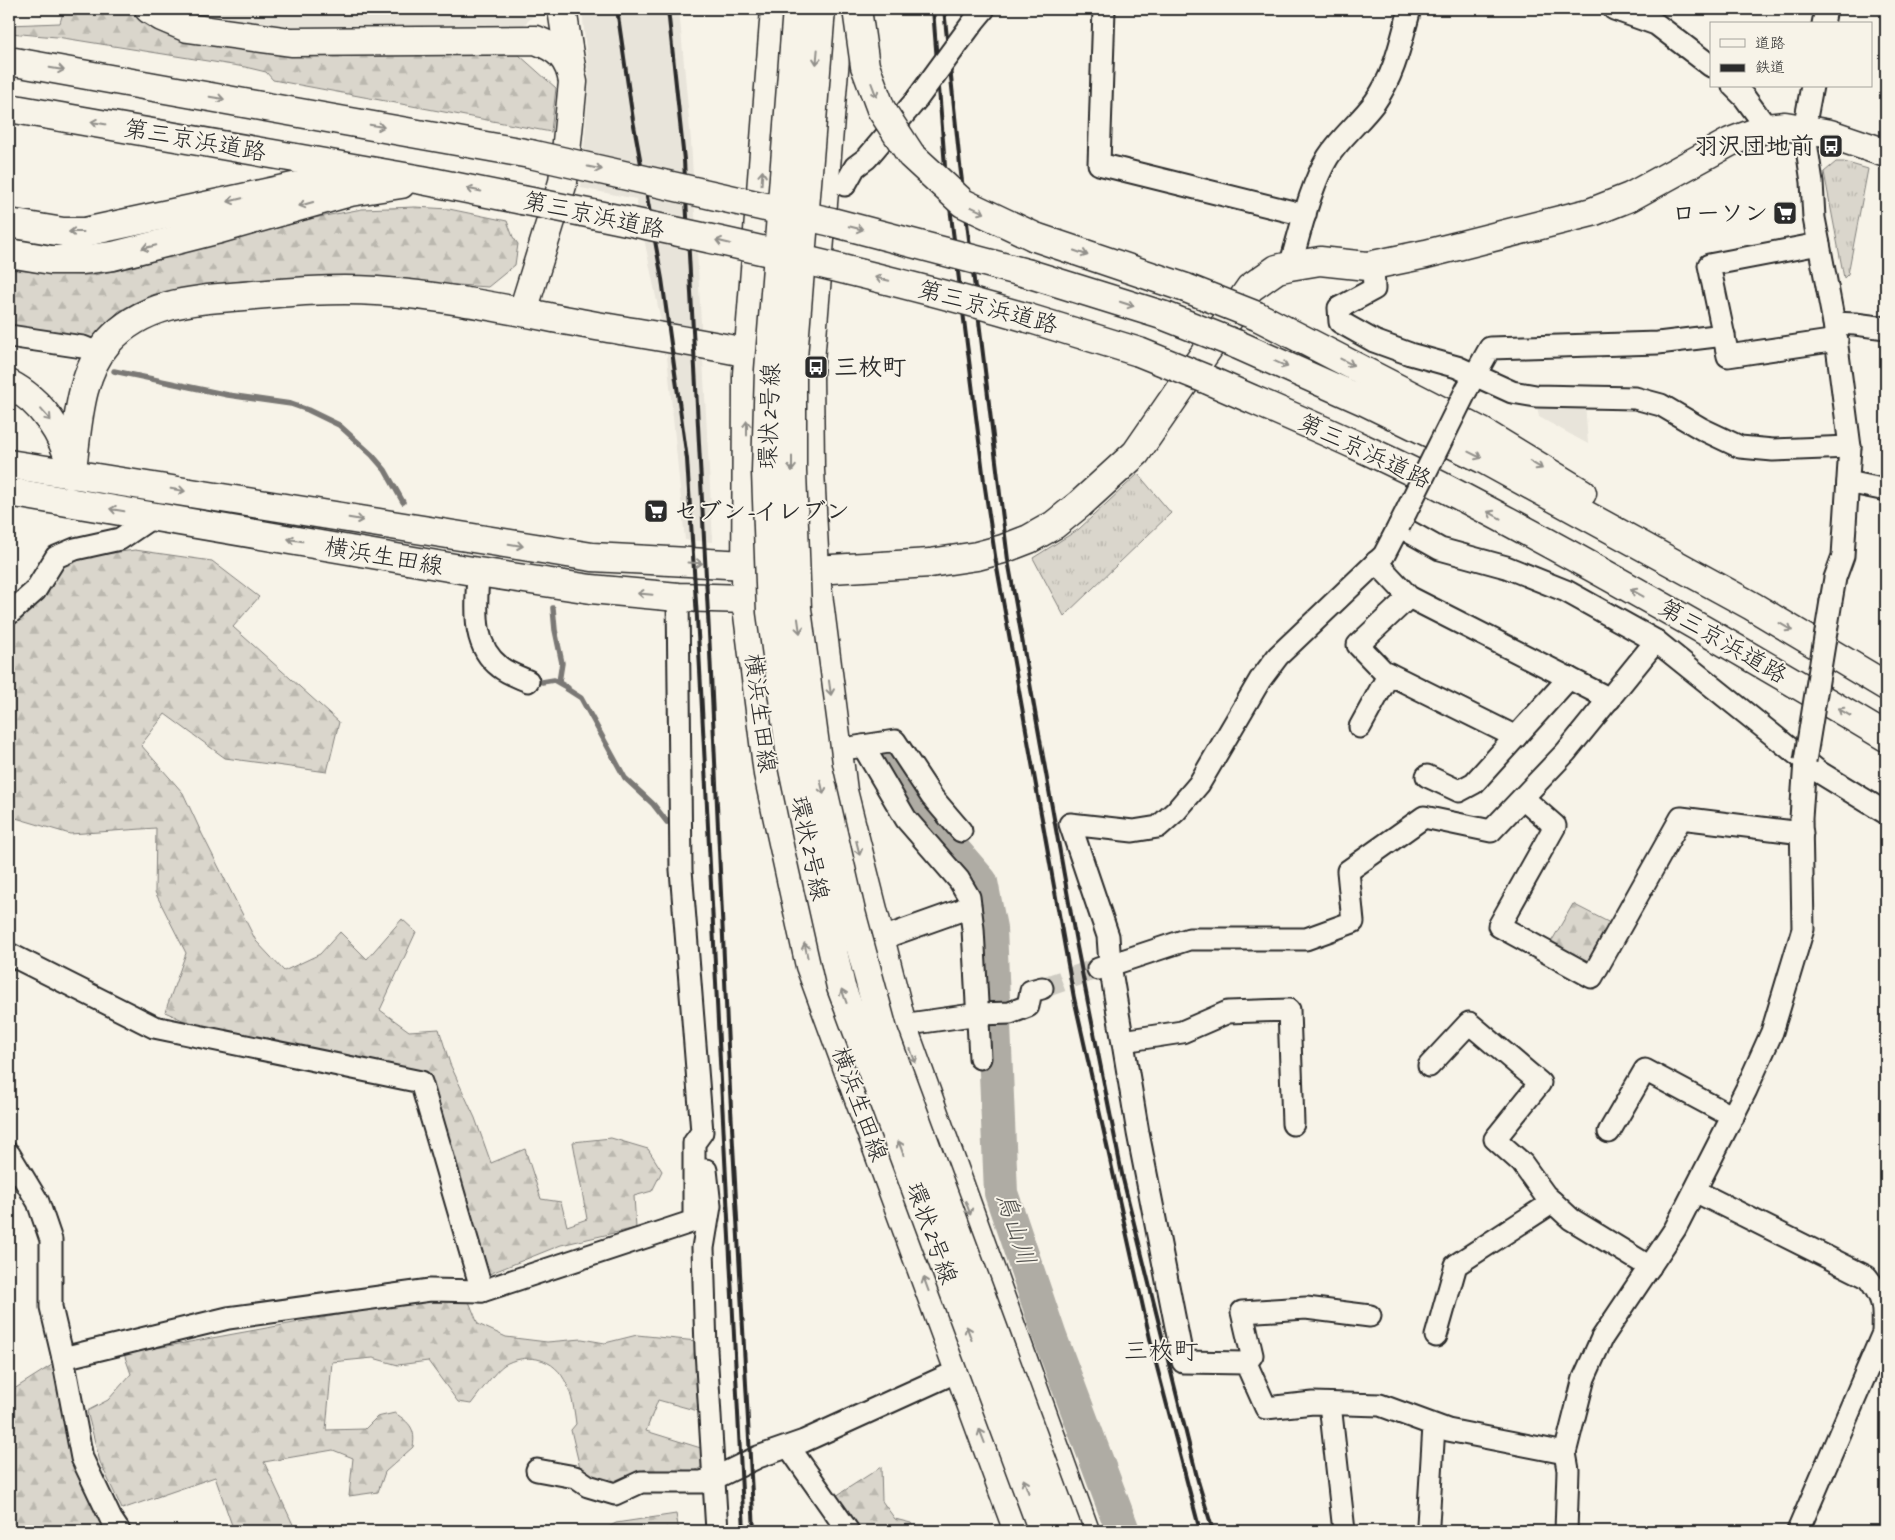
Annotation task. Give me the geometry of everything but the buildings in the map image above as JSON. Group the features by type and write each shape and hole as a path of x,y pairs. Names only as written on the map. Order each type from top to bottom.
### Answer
{"main road":[{"path":"149,9 188,28 291,42 536,40 550,45 563,56 571,67"},
{"path":"523,311 563,182 573,82 562,9"},
{"path":"775,9 748,353 746,599 814,570 930,563 977,556 1029,539 1054,525 1136,453 1250,288 1277,269 1320,261 1373,265 1426,254 1592,212 1630,197 1730,142 1767,128 1785,126 1830,134 1886,153"},
{"name":"環状2号線","path":"797,9 769,370 766,472 771,612 792,764 841,987 1043,1531"},
{"name":"環状2号線","path":"821,9 792,370 792,471 796,610 818,768 851,912 883,1030 1068,1531"},
{"path":"839,9 809,373 814,570 819,612 851,748 844,791 902,1025 1085,1531"},
{"path":"857,9 865,66 881,109 911,154 962,203 1035,237 1186,288 1257,316 1482,432 1689,558 1752,606"},
{"name":"第三京浜道路","path":"9,61 530,154 832,222 1030,274 1165,316 1236,344 1483,459 1752,606 1886,686"},
{"name":"第三京浜道路","path":"9,108 422,180 615,218 946,294 1138,352 1206,379 1333,435 1461,496 1726,642 1886,737"},
{"path":"9,223 63,232 85,232 298,186 346,180 422,180"},
{"path":"9,253 51,260 80,260 113,256 216,230 350,192 422,180"},
{"path":"68,502 84,389 93,364 107,343 126,325 147,313 172,304 308,291 376,291 523,311 748,353"},
{"path":"9,384 33,400 54,425 66,447 72,471"},
{"name":"横浜生田線","path":"9,464 72,471 592,557 747,564 814,570"},
{"name":"横浜生田線","path":"9,492 478,572 591,589 678,597 746,599 768,774 810,966 1018,1531"}],"street":[{"path":"1104,9 1099,164 1305,214"},
{"path":"1290,266 1315,184 1328,158 1374,103 1388,82 1410,9"},
{"path":"1614,9 1656,24 1710,65"},
{"path":"1823,22 1826,9"},
{"path":"845,186 855,167 867,158 917,99 979,15"},
{"path":"1735,88 1745,98 1767,128"},
{"path":"1566,1531 1568,1470 1565,1453 1584,1378 1598,1346 1675,1229 1733,1117 1772,1032 1803,929 1802,833 1805,761 1831,601 1843,556 1850,447 1835,332 1814,218 1812,182 1804,129 1812,88"},
{"path":"1819,244 1709,265 1728,356 1835,332 1855,324 1886,328"},
{"path":"1373,265 1374,289 1339,308 1340,322 1374,341 1410,354 1457,367 1470,383 1536,396 1635,398 1661,405 1702,429 1740,447 1774,450 1850,447"},
{"path":"1246,1363 1183,1362 1122,1041 1103,967 1108,936 1070,824 1133,831 1158,827 1176,811 1199,784 1260,680 1278,656 1384,554 1470,383 1490,348 1658,343 1724,334"},
{"path":"9,336 83,347 100,354"},
{"path":"1848,482 1886,490"},
{"path":"9,614 35,591 56,557 75,549 120,539 154,516"},
{"path":"1399,526 1440,549 1506,567 1566,591 1656,641 1819,772 1886,813"},
{"path":"1376,562 1409,597 1610,699"},
{"path":"478,572 476,630 486,653 500,667 528,681"},
{"path":"678,597 681,870 702,1132 710,1206 702,1248 717,1531"},
{"path":"1409,597 1358,645 1388,674 1516,737"},
{"path":"1103,967 1189,939 1306,938 1353,922 1348,871 1424,817 1491,831 1566,752 1656,641"},
{"path":"1360,726 1388,674"},
{"path":"1427,776 1459,791 1474,783 1569,678"},
{"path":"961,831 932,797 895,741 851,748 906,818 960,880 968,897 979,1014 980,1058"},
{"path":"1523,798 1555,826 1499,926 1592,977 1681,818 1802,833"},
{"path":"880,939 970,907"},
{"path":"9,954 154,1027 421,1082 482,1291"},
{"path":"902,1025 979,1014 1010,1013 1028,1006 1031,991 1042,988"},
{"path":"1122,1041 1182,1032 1228,1012 1289,1010 1293,1124"},
{"path":"1430,1066 1468,1022 1540,1083 1495,1139 1522,1163 1545,1195 1571,1219 1650,1266"},
{"path":"1609,1132 1645,1070 1733,1117"},
{"path":"63,1358 228,1318 430,1290 482,1291 694,1221 694,1144 702,1132"},
{"path":"9,1154 38,1202 51,1240 51,1307 82,1458 111,1519 119,1531"},
{"path":"1695,1191 1867,1277 1879,1292 1884,1311 1883,1333 1798,1531"},
{"path":"1436,1336 1456,1265 1553,1202"},
{"path":"1246,1363 1252,1355 1242,1312 1306,1308 1370,1316"},
{"path":"1246,1363 1266,1408 1313,1403 1380,1405 1448,1430 1565,1453"},
{"path":"537,1470 575,1477 588,1486 615,1494 641,1482 701,1482 758,1457 804,1441 958,1372"},
{"path":"1330,1404 1344,1531"},
{"path":"1428,1524 1434,1426"},
{"path":"789,1447 848,1531"}],"shaded area":[{"path":"165,9 540,9 518,31 308,29 203,23"},
{"path":"582,9 679,9 691,141 713,542 685,540 666,346 636,199 581,188 589,81"},
{"path":"1585,402 1588,444 1539,417 1537,406"}],"green space":[{"path":"64,9 132,9 146,20 322,52 519,55 556,88 551,132 273,80 266,72 245,67 57,37 9,33 9,25 60,23"},
{"path":"1836,162 1844,162 1868,169 1848,274 1844,278 1824,172"},
{"path":"415,207 449,209 507,221 518,244 515,265 488,287 323,276 241,281 195,287 151,295 119,311 92,338 9,327 9,269 50,274 94,275 136,266 314,218 362,209"},
{"path":"1138,474 1171,513 1064,616 1033,558 1079,529"},
{"path":"135,550 212,561 259,597 233,627 339,722 327,772 225,758 165,714 141,745 183,793 256,941 284,971 320,954 340,932 367,959 402,919 416,932 380,1010 409,1031 439,1029 450,1064 475,1118 491,1163 525,1149 541,1199 561,1202 567,1226 587,1219 573,1142 611,1138 648,1149 662,1171 652,1191 634,1196 636,1228 561,1245 484,1276 424,1077 200,1028 165,1012 186,953 155,892 156,828 70,834 9,816 9,620 24,597 74,558"},
{"path":"1573,904 1612,924 1589,965 1550,944"},
{"path":"431,1298 468,1299 478,1324 506,1337 547,1342 582,1339 605,1343 637,1335 697,1341 698,1411 658,1400 646,1431 704,1449 705,1465 693,1472 644,1470 610,1484 581,1472 571,1430 576,1424 567,1384 562,1375 547,1362 529,1358 512,1361 504,1365 491,1378 471,1404 458,1402 428,1361 398,1365 373,1358 332,1362 326,1430 365,1429 377,1417 395,1413 408,1423 413,1431 413,1447 385,1472 378,1492 349,1496 353,1458 333,1450 264,1462 296,1531 234,1531 215,1477 122,1509 100,1462 87,1411 108,1400 131,1374 124,1354"},
{"path":"55,1363 110,1531 9,1531 9,1394"},
{"path":"881,1467 882,1501 895,1519 911,1523 916,1531 860,1531 836,1496"},
{"path":"676,1514 679,1531 601,1531 616,1523"}],"waterway":[{"path":"114,371 228,395 291,404 308,410 339,425 372,455 385,470 403,502"},
{"path":"553,608 555,630 562,663 559,682"},
{"path":"542,682 554,680 581,698 625,778 653,804 667,822"},
{"name":"鳥山川","path":"886,755 924,816 981,882 990,928 1001,1193 1050,1337 1123,1531"}],"tunnel":[{"path":"1042,988 1096,969"}],"railway":[{"path":"617,9 633,120 662,279 687,459 699,650 744,1531"},
{"path":"668,9 684,160 754,1531"},
{"path":"933,9 945,167 984,481 996,562 1074,998 1153,1352 1200,1531"},
{"path":"944,9 960,165 1008,560 1076,942 1123,1179 1198,1481 1213,1531"}],"place":[{"name":"羽沢団地前","path":"1831,146"},
{"name":"ローソン","path":"1785,213"},
{"name":"三枚町","path":"816,367"},
{"name":"セブン-イレブン","path":"656,511"}],"district":[{"name":"三枚町","path":"1161,1351"}]}
